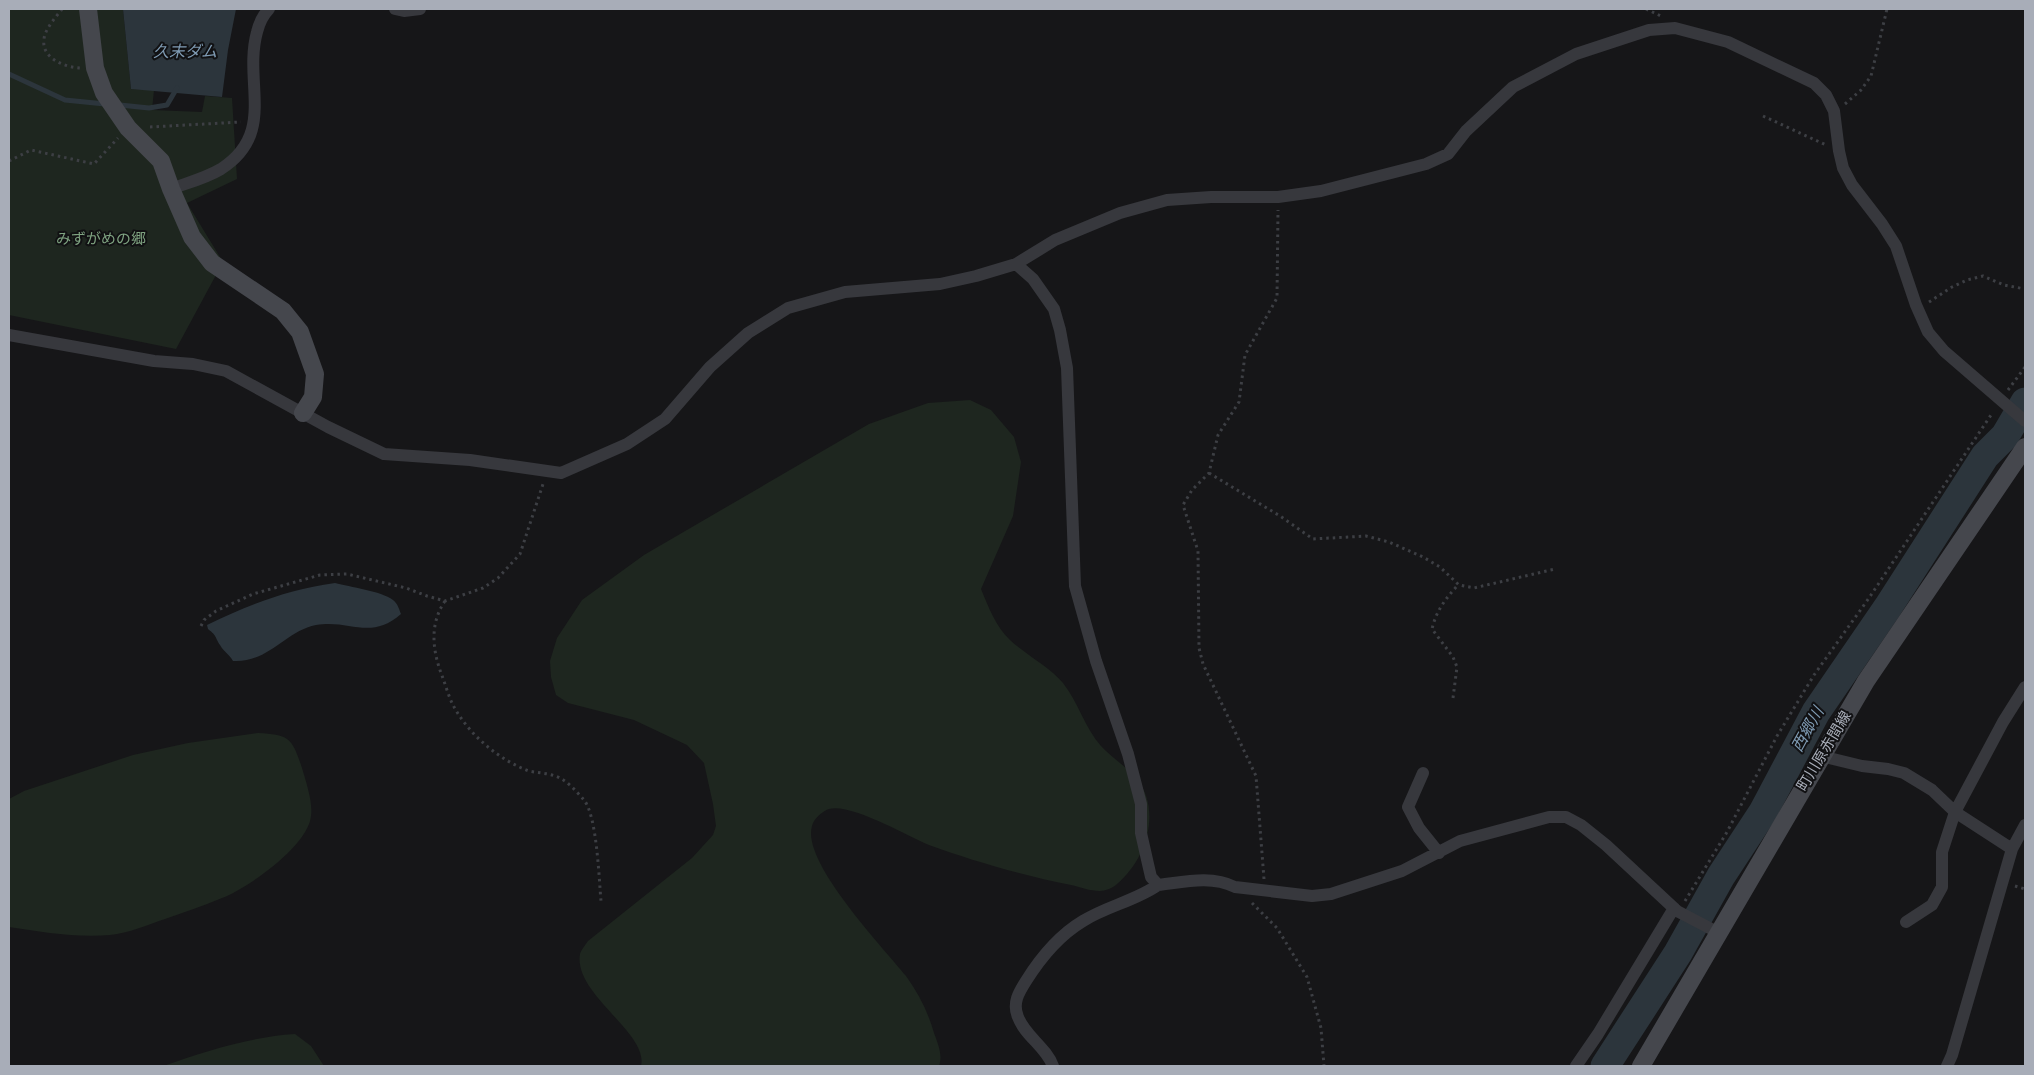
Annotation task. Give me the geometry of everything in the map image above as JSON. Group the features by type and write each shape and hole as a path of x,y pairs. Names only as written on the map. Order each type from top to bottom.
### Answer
{"main road":[{"path":"88,9 95,68 104,93 128,128 162,161 171,189 192,237 212,263 283,311 300,332 314,374 314,397 304,413"},
{"name":"町川原赤間線","path":"1641,1066 1712,930 1866,681 2025,447"}],"street":[{"path":"171,189 220,170 231,162 253,132 255,101 253,47 258,28 269,9"},
{"path":"395,9 404,11 420,9"},
{"path":"9,335 154,361 193,364 226,371 384,454 470,460 561,473 627,444 665,420 710,367 748,333 788,308 845,292 940,284 1016,264 1055,240 1120,213 1167,200 1211,197 1278,197 1321,192 1426,164 1448,154 1466,131 1514,87 1576,54 1649,30 1676,28 1728,42 1814,83 1826,96 1834,111 1843,168 1852,185 1882,224 1896,246 1918,310 1928,332 1944,351 2024,420"},
{"path":"1016,264 1033,279 1054,308 1060,330 1067,368 1075,586 1096,660 1128,754 1141,804 1141,833 1148,864 1151,877 1158,885"},
{"path":"1906,922 1932,905 1942,886 1942,852 1955,812 2003,722 2025,687"},
{"path":"1821,756 1904,774 1932,790 1955,812 2012,848"},
{"path":"1423,773 1408,807 1418,828 1439,852"},
{"path":"1053,1066 1050,1058 1018,1017 1015,1002 1040,958 1065,934 1084,920 1145,895 1158,885 1206,880 1224,882 1235,887 1312,896 1331,894 1402,870 1460,842 1549,817 1566,817 1581,825 1606,845 1676,910 1712,930"},
{"path":"1947,1066 1952,1055 2012,848 2025,826"},
{"path":"1576,1066 1676,910"}],"path":[{"path":"62,9 44,37 44,47 55,61 71,67 95,68"},
{"path":"1834,111 1851,99 1871,76 1887,9"},
{"path":"1763,116 1839,151"},
{"path":"9,161 31,150 94,164 128,128 254,121"},
{"path":"1265,889 1256,776 1203,664 1199,648 1198,551 1184,505 1192,490 1209,473 1218,435 1239,402 1245,355 1277,298 1278,197"},
{"path":"1918,310 1952,287 1967,280 1983,276 2004,285 2025,289"},
{"path":"1676,910 1694,889 1727,832 1777,736 1814,674 1869,598 2004,401 2025,367"},
{"path":"201,626 204,620 216,611 253,594 320,575 347,574 406,588 445,600 468,593 490,583 506,570 520,554 543,484 544,470"},
{"path":"1209,473 1280,516 1313,539 1366,536 1389,542 1434,564 1458,585 1474,588 1555,569"},
{"path":"1453,698 1457,667 1453,657 1432,629 1435,616 1446,598 1458,585"},
{"path":"445,600 435,620 434,644 438,664 452,705 475,736 487,746 529,771 556,776 586,802 594,829 601,901"},
{"path":"1235,887 1277,928 1307,977 1321,1028 1324,1066"}],"green space":[{"name":"みずがめの郷","path":"9,9 123,9 131,89 154,90 152,110 202,112 205,96 232,98 237,179 187,203 223,262 176,349 9,315"},
{"path":"970,400 991,410 1014,437 1021,462 1013,516 981,589 993,616 1005,635 1058,677 1073,698 1095,739 1137,779 1145,792 1148,806 1149,820 1143,849 1136,862 1117,884 1107,890 1096,891 1017,873 963,857 929,845 865,815 839,808 826,810 816,819 812,826 812,842 819,861 847,904 906,976 915,990 926,1010 938,1045 940,1054 939,1066 641,1066 640,1053 634,1040 588,984 581,969 580,954 588,941 692,858 713,835 716,826 713,804 704,763 687,745 634,720 568,703 556,695 551,677 550,661 557,638 582,600 644,555 869,424 928,403"},
{"path":"258,733 277,735 292,744 302,768 311,805 311,816 307,828 299,840 261,876 222,898 145,926 110,935 59,934 9,927 9,799 24,791 133,755 188,743"},
{"path":"295,1034 311,1046 324,1066 163,1066 245,1041"}],"water":[{"name":"久末ダム","path":"123,9 236,9 222,97 131,89"},
{"path":"335,583 388,597 396,603 401,614 390,622 369,628 328,624 305,628 267,652 246,660 233,661 215,635 208,629 207,625 269,599"}],"waterway":[{"path":"9,74 65,100 105,104"},
{"path":"120,105 149,108 167,105 177,88"},
{"name":"西郷川","path":"1605,1066 1678,953 1721,876 1763,812 1816,712 1888,607 1985,456 2005,436 2025,402"}]}
